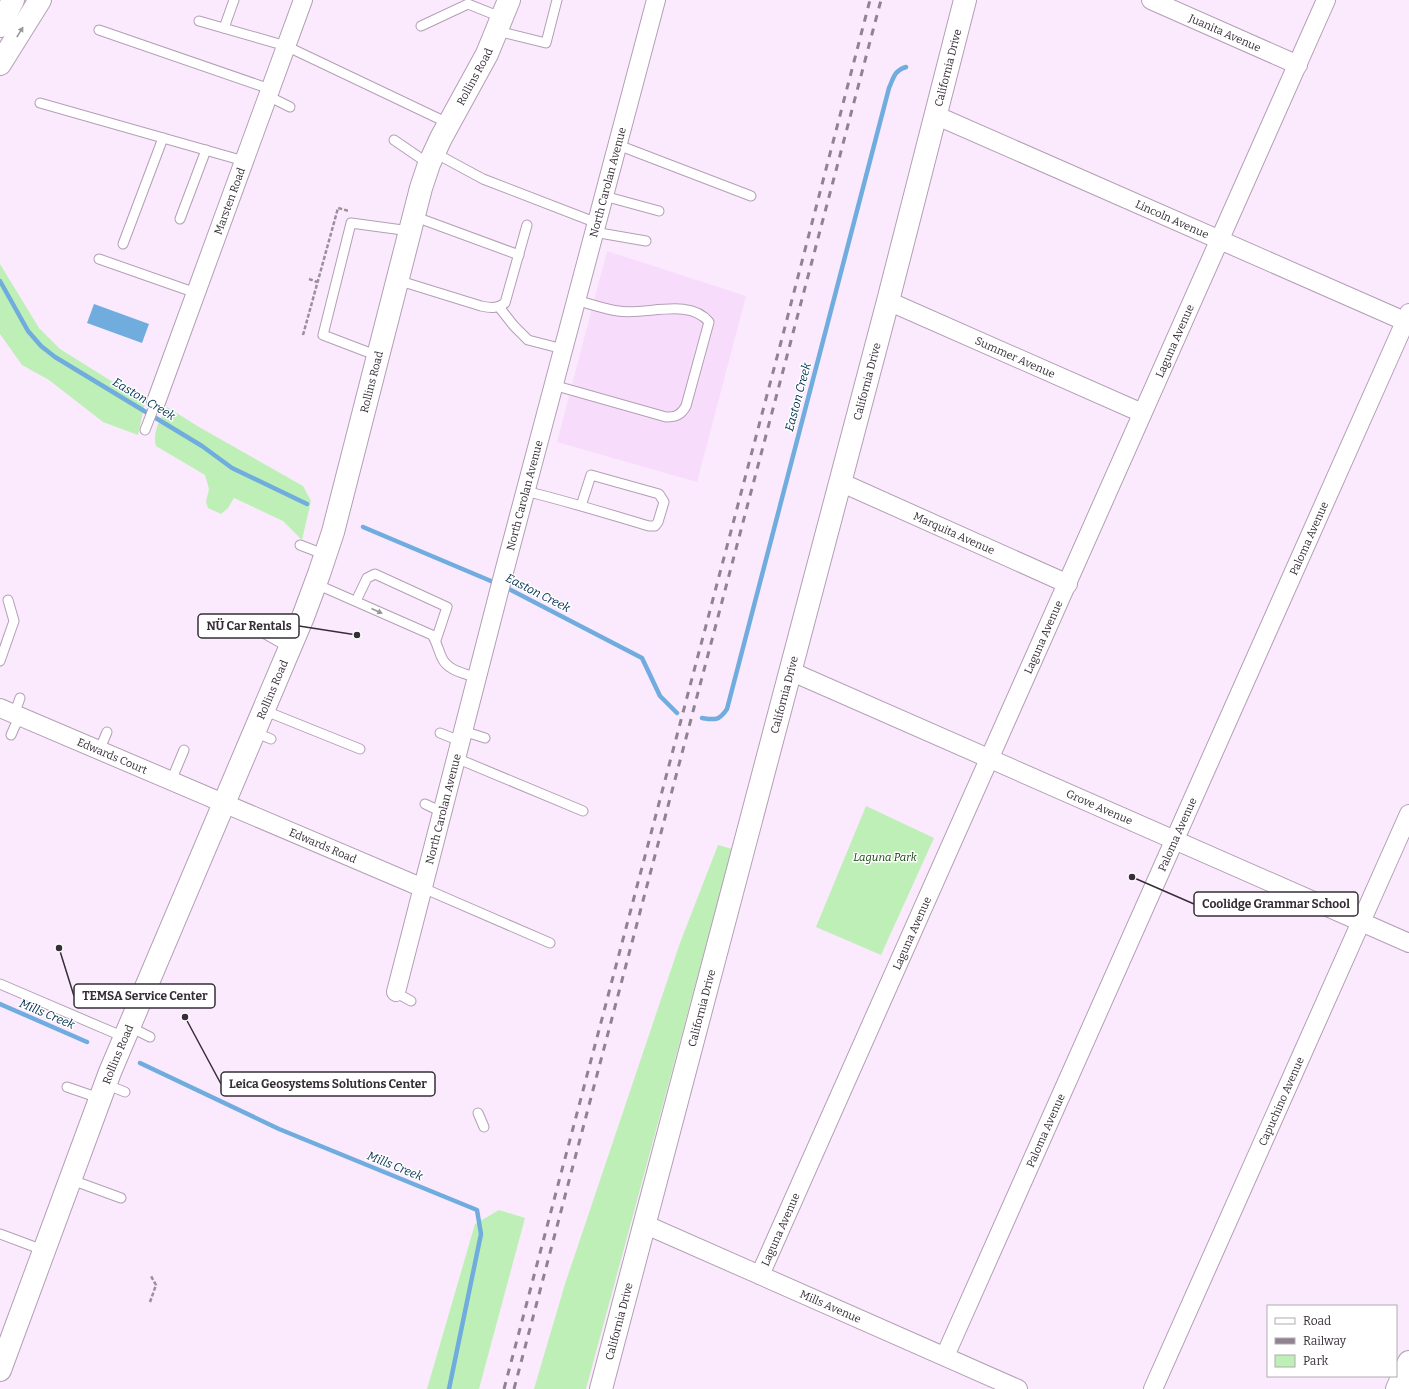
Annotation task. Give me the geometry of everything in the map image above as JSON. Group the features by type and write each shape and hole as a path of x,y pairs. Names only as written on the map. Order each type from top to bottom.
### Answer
{"main road":[{"path":"0,26 13,0"},
{"path":"0,64 40,0"},
{"name":"California Drive","path":"601,1389 888,301 965,0"},
{"name":"Rollins Road","path":"0,1370 69,1179 126,1031 224,803 263,736 263,710 290,648 326,556 337,518 411,223 432,158 484,61 503,16"},
{"path":"1397,1389 1409,1362"}],"street":[{"name":"Marsten Road","path":"156,402 303,0"},
{"name":"North Carolan Avenue","path":"398,994 442,812 495,606 656,0"},
{"name":"Juanita Avenue","path":"1152,0 1298,65"},
{"name":"Laguna Avenue","path":"760,1275 1326,0"},
{"name":"Lincoln Avenue","path":"935,115 1219,241 1408,319"},
{"name":"Summer Avenue","path":"888,301 1142,413"},
{"name":"Paloma Avenue","path":"945,1356 1408,319"},
{"name":"Marquita Avenue","path":"840,482 1068,584"},
{"name":"Grove Avenue","path":"790,671 1409,943"},
{"name":"Edwards Court","path":"13,710 99,750 224,803"},
{"name":"Edwards Road","path":"224,803 423,888"},
{"name":"Capuchino Avenue","path":"1153,1389 1409,814"},
{"name":"Mills Avenue","path":"644,1224 1018,1389"}],"lane":[{"path":"224,28 234,0"},
{"path":"421,26 468,4 503,16 546,44 557,0"},
{"path":"199,21 286,46 450,124"},
{"path":"98,30 269,92 290,107"},
{"path":"40,103 244,161"},
{"path":"123,244 164,138"},
{"path":"394,140 432,158 596,227 646,241"},
{"path":"618,145 751,196"},
{"path":"180,219 206,150"},
{"path":"604,196 659,211"},
{"path":"378,356 323,335 351,223 411,223 518,255"},
{"path":"397,280 481,306 490,308 499,307 505,303 527,225"},
{"path":"99,259 196,293"},
{"path":"553,385 666,417 676,417 683,412 686,406 709,322 704,316 697,313 677,309 619,312 576,300"},
{"path":"499,307 514,326 528,340 563,349"},
{"path":"145,430 156,402"},
{"path":"525,491 649,526 655,526 658,522 664,502 659,494 591,475 581,506"},
{"path":"300,545 326,556"},
{"path":"356,601 367,578 376,574 447,607 436,640"},
{"path":"316,584 432,635 436,640 442,659 448,667 477,678"},
{"path":"0,661 14,621 8,600"},
{"path":"244,622 290,648"},
{"path":"11,735 13,710"},
{"path":"263,710 360,749"},
{"path":"99,750 107,732"},
{"path":"440,732 583,811"},
{"path":"460,743 485,738"},
{"path":"171,781 184,750"},
{"path":"426,804 442,812"},
{"path":"423,888 550,943"},
{"path":"0,984 88,1021 150,1037"},
{"path":"67,1087 125,1092"},
{"path":"478,1113 484,1127"},
{"path":"69,1179 121,1198"},
{"path":"0,1234 44,1250"}],"path":[{"path":"309,279 317,282"},
{"path":"150,1302 156,1286 151,1276"}],"shaded area":[{"path":"607,251 746,296 697,482 557,442"}],"green space":[{"path":"0,264 39,328 60,349 145,402 138,435 103,422 49,380 22,365 0,334"},
{"path":"167,407 199,427 303,486 311,501 302,540 283,521 234,498 228,508 221,514 208,508 206,502 209,489 205,475 156,446 156,431 159,421"},
{"name":"Laguna Park","path":"866,806 934,838 881,955 816,927"},
{"path":"718,845 732,849 586,1389 534,1389 565,1284 680,943"},
{"path":"499,1210 525,1218 479,1389 427,1389 475,1224"}],"water":[{"path":"94,304 149,324 142,343 87,323"}],"waterway":[{"name":"Easton Creek","path":"702,718 719,718 727,709 889,88 893,78 899,70 906,67"},
{"name":"Easton Creek","path":"0,281 28,331 41,346 55,357 202,446 232,468 307,504"},
{"name":"Easton Creek","path":"363,527 498,584"},
{"name":"Easton Creek","path":"505,587 642,658 660,696 677,713"},
{"name":"Mills Creek","path":"0,1004 87,1042"},
{"name":"Mills Creek","path":"140,1063 279,1129 477,1210 481,1234 449,1389"}],"railway":[{"path":"504,1389 870,0"},
{"path":"514,1389 881,0"}],"place":[{"name":"NÜ Car Rentals","path":"357,635"},
{"name":"Coolidge Grammar School","path":"1132,877"},
{"name":"TEMSA Service Center","path":"59,948"},
{"name":"Leica Geosystems Solutions Center","path":"185,1017"}]}
